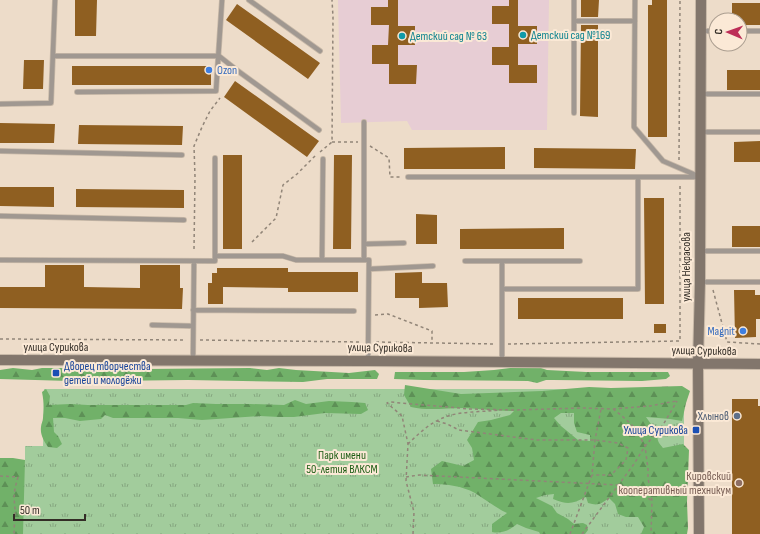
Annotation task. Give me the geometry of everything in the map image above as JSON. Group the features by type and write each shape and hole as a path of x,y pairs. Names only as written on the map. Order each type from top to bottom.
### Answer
{"street":[{"name":"улица Некрасова","path":"699,534 698,364 700,282 701,0"},
{"name":"улица Сурикова","path":"0,360 760,364"}],"lane":[{"path":"0,104 51,103 55,0"},
{"path":"77,92 216,91 222,0"},
{"path":"249,0 320,51"},
{"path":"574,0 574,113"},
{"path":"635,0 634,127 663,161 700,176"},
{"path":"574,21 635,21"},
{"path":"701,31 708,31"},
{"path":"748,31 760,31"},
{"path":"53,56 219,56 319,130"},
{"path":"701,94 760,94"},
{"path":"364,122 364,260"},
{"path":"700,132 760,132"},
{"path":"0,151 182,155"},
{"path":"0,260 215,261 215,158"},
{"path":"322,260 323,159"},
{"path":"408,177 700,176"},
{"path":"502,289 638,289 638,177"},
{"path":"0,216 184,220"},
{"path":"364,244 404,243"},
{"path":"700,251 760,251"},
{"path":"215,256 283,256 296,260 369,260 368,361"},
{"path":"193,361 194,261"},
{"path":"465,261 580,261"},
{"path":"502,261 502,363"},
{"path":"369,269 433,266"},
{"path":"700,282 760,282"},
{"path":"193,310 354,311"},
{"path":"152,325 193,326"}],"path":[{"path":"680,0 680,168"},
{"path":"194,249 194,146 206,119 220,98 216,91"},
{"path":"332,142 364,142"},
{"path":"378,151 389,158 390,177 408,177"},
{"path":"0,339 502,344 680,341 681,177"},
{"path":"710,282 727,342 760,344"},
{"path":"368,315 388,314 432,331 432,343"},
{"path":"413,534 414,512 406,481 408,444 402,416 387,403 390,402 470,409 613,410 677,401 663,425 645,446 634,464 582,534"},
{"path":"570,534 592,475 595,440 601,409"},
{"path":"408,444 422,431 448,416 509,410"},
{"path":"613,410 635,428 645,446 652,501 651,534"},
{"path":"437,421 459,430 537,440 595,440 618,443 628,448 626,460 611,475 592,475"},
{"path":"406,477 418,475 618,485 637,490 652,501"},
{"path":"0,476 18,477 14,497 14,534"}],"shaded area":[{"path":"338,0 549,0 547,130 412,130 407,121 341,123"}],"green space":[{"path":"528,366 547,370 586,372 668,372 670,376 666,379 642,381 546,380 537,383 528,381 394,379 395,372 464,372"},
{"path":"13,368 32,370 42,368 72,368 87,371 119,368 250,368 267,370 279,368 349,373 375,370 379,374 377,379 327,379 303,382 188,380 106,381 91,377 70,381 0,379 0,370"},
{"path":"405,385 461,394 542,391 589,387 611,388 682,386 690,391 682,421 646,417 651,424 659,428 658,439 663,448 683,444 689,450 687,534 641,534 644,527 638,517 626,517 618,514 615,504 609,498 597,504 588,503 586,497 577,501 566,503 553,499 554,494 536,498 552,506 557,513 574,524 583,523 587,525 588,530 585,534 540,534 539,532 517,524 506,531 492,532 492,524 507,513 475,493 465,489 444,484 433,484 431,469 442,461 463,466 474,460 472,448 467,440 478,422 510,415 514,411 464,408 431,409 411,407 404,395","holes":["561,413 574,413 574,423 577,432 590,435 590,441 578,440 554,418"]},
{"name":"Парк имени 50-летия ВЛКСМ","path":"44,389 684,389 684,534 0,534 25,464 25,446 43,446"},
{"path":"46,389 50,396 49,405 186,405 193,403 284,405 295,400 306,404 329,401 365,403 368,410 361,414 325,413 294,417 260,416 202,420 178,418 113,418 105,415 101,419 80,421 65,418 53,418 54,432 62,444 57,448 48,447 41,433 44,408 42,392"},
{"path":"0,458 25,460 23,534 0,534"}],"building":[{"path":"75,0 97,0 96,36 75,36"},
{"name":"Детский сад № 63","path":"388,0 398,0 398,26 415,26 415,45 398,45 398,65 417,65 416,84 389,84 389,64 372,64 372,45 388,45 389,25 371,25 371,7 388,7"},
{"name":"Детский сад №169","path":"509,0 518,0 518,26 537,26 537,44 518,44 518,65 537,65 537,83 509,83 509,65 492,65 492,47 509,47 509,24 492,24 492,6 509,6"},
{"path":"581,0 599,0 598,17 581,17"},
{"path":"652,0 667,0 667,137 648,137 648,5 652,5"},
{"path":"732,3 760,3 760,25 748,25 748,12 732,12"},
{"path":"237,4 320,63 308,79 226,20"},
{"path":"581,25 598,25 598,117 580,116"},
{"path":"24,60 44,60 43,89 23,89"},
{"path":"72,66 211,66 211,85 72,85"},
{"path":"727,70 760,70 760,90 727,90"},
{"path":"235,81 319,141 307,157 224,97"},
{"path":"0,123 55,124 54,143 0,143"},
{"path":"79,125 183,126 182,145 78,144"},
{"path":"760,141 760,162 734,162 734,142"},
{"path":"505,147 505,169 404,169 404,148"},
{"path":"534,148 636,149 635,169 534,168"},
{"path":"223,155 242,155 242,249 223,249"},
{"path":"334,155 352,155 351,249 333,249"},
{"path":"0,187 54,187 54,207 0,206"},
{"path":"76,189 184,190 184,208 76,207"},
{"path":"644,198 664,198 664,304 645,304"},
{"path":"416,214 437,215 437,244 416,244"},
{"path":"732,226 760,226 760,247 732,247"},
{"path":"564,228 564,249 460,249 460,229"},
{"path":"45,265 84,265 84,287 140,288 140,265 180,265 180,288 183,288 182,309 0,308 0,287 45,287"},
{"path":"217,268 288,268 288,272 358,272 358,292 288,292 288,288 223,287 223,304 208,304 208,283 212,283 212,273 217,273"},
{"path":"422,272 422,283 447,283 448,307 419,308 419,298 395,298 395,273"},
{"path":"734,290 755,290 755,295 760,295 760,319 756,319 756,337 735,338"},
{"path":"518,298 623,298 623,319 518,319"},
{"path":"654,324 666,324 666,333 654,333"},
{"path":"732,399 758,399 758,406 760,406 760,534 732,534"}],"place":[{"name":"Детский сад №169","path":"523,35"},
{"name":"Детский сад № 63","path":"402,36"},
{"name":"Ozon","path":"209,70"},
{"name":"Magnit","path":"743,331"},
{"name":"Дворец творчества детей и молодёжи","path":"56,373"},
{"name":"Хлынов","path":"737,416"},
{"name":"Улица Сурикова","path":"696,430"},
{"name":"Кировский кооперативный техникум","path":"739,483"}]}
